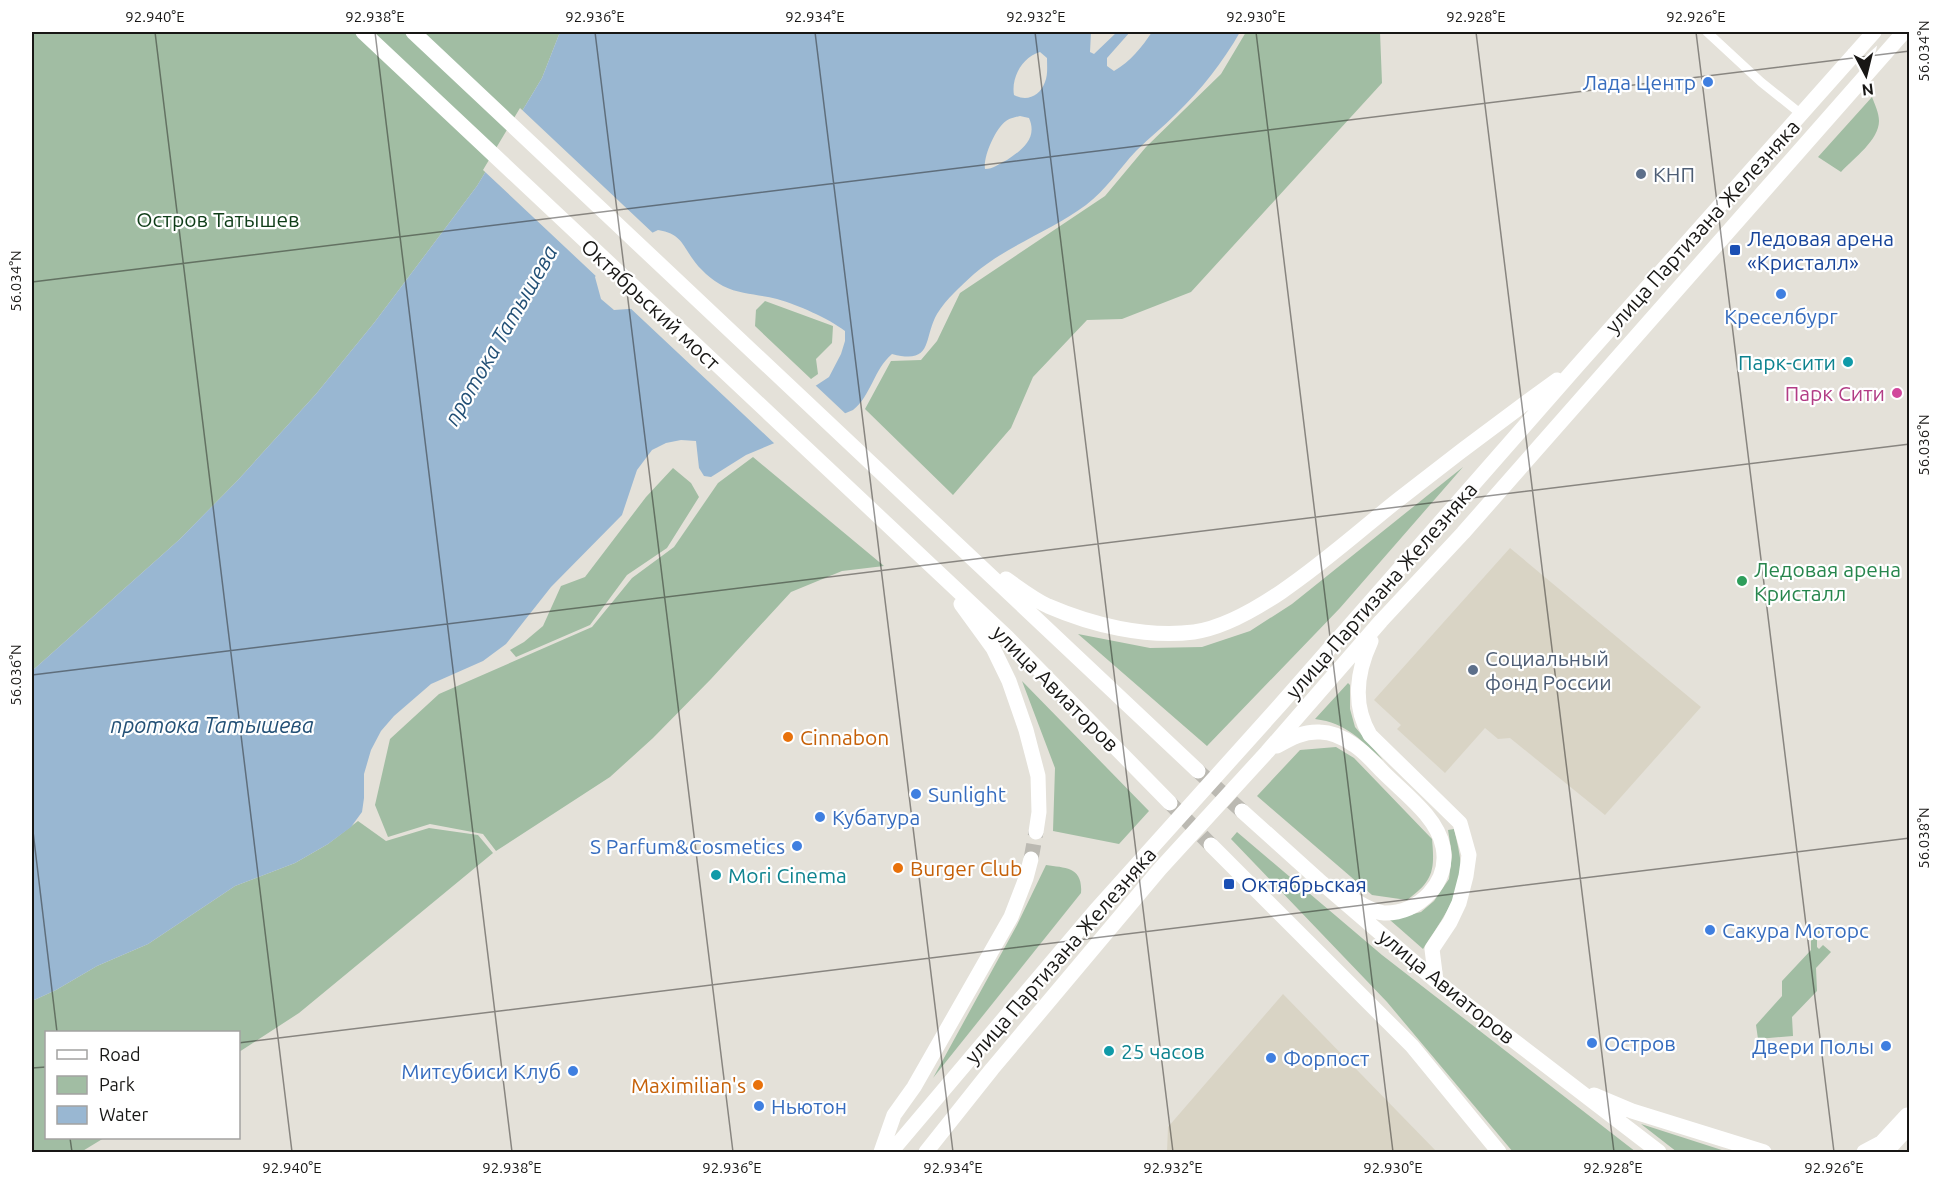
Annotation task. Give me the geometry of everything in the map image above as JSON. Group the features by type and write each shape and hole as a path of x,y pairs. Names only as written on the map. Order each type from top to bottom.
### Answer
{"main road":[{"name":"Октябрьский мост","path":"363,32 940,575"},
{"name":"улица Партизана Железняка","path":"891,1152 1095,911 1874,32"},
{"name":"улица Партизана Железняка","path":"926,1152 992,1069 1161,869 1381,621 1463,533 1904,32"},
{"name":"Октябрьский мост","path":"415,34 964,549"},
{"path":"964,549 1046,605 1080,618 1157,633 1195,632 1236,618 1285,589 1488,429 1578,365"},
{"name":"улица Авиаторов","path":"964,549 1198,771"},
{"path":"940,575 993,648 1010,681 1038,776 1039,812 1036,832"},
{"name":"улица Авиаторов","path":"940,575 1007,638 1170,803"},
{"path":"1381,621 1364,656 1359,673 1359,705 1364,725 1370,735 1460,823 1469,855 1459,903 1450,922 1432,949 1436,981"},
{"path":"1267,752 1305,733 1321,732 1345,739 1357,746 1416,805 1437,831 1443,846 1445,861 1442,876 1436,887 1424,899 1400,911 1384,913 1372,910 1322,883"},
{"name":"улица Авиаторов","path":"1242,811 1436,981 1659,1152"},
{"path":"1211,845 1412,1046 1499,1152"},
{"path":"881,1152 894,1115 914,1087 1011,918 1031,859"},
{"path":"1573,1086 1632,1111 1764,1152"},
{"path":"1864,1152 1881,1143 1908,1122"}],"street":[{"path":"1707,32 1761,82 1801,114"},
{"path":"1888,1152 1908,1122"}],"shaded area":[{"path":"1510,548 1701,707 1605,815 1510,738 1498,739 1485,728 1445,773 1397,729 1401,725 1374,700"},
{"path":"1283,994 1437,1152 1167,1152 1168,1127"}],"green space":[{"name":"Остров Татышев","path":"32,32 560,32 542,78 477,186 374,323 316,394 238,480 180,539 32,671"},
{"path":"1246,32 1380,32 1382,83 1191,292 1122,319 1087,320 1033,377 1011,428 953,495 865,409 891,361 921,360 937,341 960,293 1105,196 1146,147 1221,74"},
{"path":"1872,97 1878,115 1878,128 1870,142 1841,172 1818,157"},
{"path":"765,301 833,326 832,343 816,359 818,374 811,379 755,326 756,310"},
{"path":"753,457 884,566 842,571 791,592 711,679 653,738 610,777 496,851 483,834 430,824 388,837 375,805 390,739 439,694 592,627 632,578 674,547 718,483"},
{"path":"1463,467 1340,608 1207,746 1078,634 1150,648 1202,647 1250,631 1292,604"},
{"path":"673,468 691,483 699,497 667,548 627,575 590,625 516,657 510,650 543,626 561,586 585,577 646,497"},
{"path":"1022,681 1149,811 1119,844 1053,831 1055,768"},
{"path":"1348,683 1350,685 1350,709 1355,727 1383,760 1345,728 1315,719"},
{"path":"1336,747 1354,758 1432,839 1433,859 1430,874 1422,887 1407,900 1372,895 1257,796 1300,750"},
{"path":"358,821 386,841 429,828 478,835 493,853 299,1013 240,1051 240,1031 45,1031 45,1139 102,1139 81,1152 32,1152 32,1001 97,966 148,944 235,886 295,863 328,844"},
{"path":"1454,829 1461,862 1460,877 1448,910 1423,949 1390,920 1421,912 1434,901 1449,879 1452,855 1448,830"},
{"path":"1237,832 1382,955 1636,1152 1513,1152 1387,1002 1231,839"},
{"path":"1046,865 1072,870 1079,878 1081,893 933,1078 1017,925"},
{"path":"1820,924 1824,928 1823,932 1817,934 1817,947 1819,949 1823,945 1831,952 1816,968 1817,991 1792,1017 1793,1036 1758,1039 1756,1025 1782,996 1782,981 1811,950 1811,928"},
{"path":"1641,1124 1728,1152 1677,1152"}],"water":[{"name":"протока Татышева","path":"560,32 1091,32 1090,52 1094,54 1117,32 1130,32 1107,58 1107,66 1114,71 1135,54 1152,32 1240,32 1219,65 1194,95 1136,151 1100,193 1059,223 1001,255 974,274 941,308 921,353 915,356 892,354 853,410 746,455 711,477 704,476 699,468 696,441 681,440 666,443 652,450 637,470 622,515 551,587 506,644 483,661 431,684 394,716 381,731 371,750 364,774 362,812 351,827 328,844 295,863 235,886 148,944 97,966 32,1001 32,671 180,539 238,480 316,394 374,323 477,186 542,78","holes":["1040,52 1047,58 1047,76 1043,87 1028,98 1014,95 1014,82 1019,69 1028,58","1020,116 1029,118 1031,132 1027,143 1007,160 985,169 988,151 994,137 1002,125 1011,118","658,230 676,236 702,270 723,286 794,305 822,317 845,331 841,354 829,377 791,402 756,405 643,308 614,310 601,299 595,277 609,254"]}],"pier":[{"path":"520,108 655,235 611,256 599,279 483,170"},
{"path":"628,306 643,306 757,402 790,399 814,384 848,416 776,445"}],"tunnel":[{"path":"1198,771 1242,811"},
{"path":"1170,803 1211,845"},
{"path":"1031,859 1036,832"}],"place":[{"name":"Лада Центр","path":"1708,82"},
{"name":"КНП","path":"1641,174"},
{"name":"Ледовая арена «Кристалл»","path":"1735,250"},
{"name":"Креселбург","path":"1781,294"},
{"name":"Парк-сити","path":"1848,362"},
{"name":"Парк Сити","path":"1897,393"},
{"name":"Ледовая арена Кристалл","path":"1742,581"},
{"name":"Социальный фонд России","path":"1473,670"},
{"name":"Cinnabon","path":"788,737"},
{"name":"Sunlight","path":"916,794"},
{"name":"Кубатура","path":"820,817"},
{"name":"S Parfum&Cosmetics","path":"797,846"},
{"name":"Burger Club","path":"898,868"},
{"name":"Mori Cinema","path":"716,875"},
{"name":"Октябрьская","path":"1229,884"},
{"name":"Сакура Моторс","path":"1710,930"},
{"name":"Остров","path":"1592,1043"},
{"name":"Двери Полы","path":"1886,1046"},
{"name":"25 часов","path":"1109,1051"},
{"name":"Форпост","path":"1271,1058"},
{"name":"Митсубиси Клуб","path":"573,1071"},
{"name":"Maximilian's","path":"758,1085"},
{"name":"Ньютон","path":"759,1106"}]}
